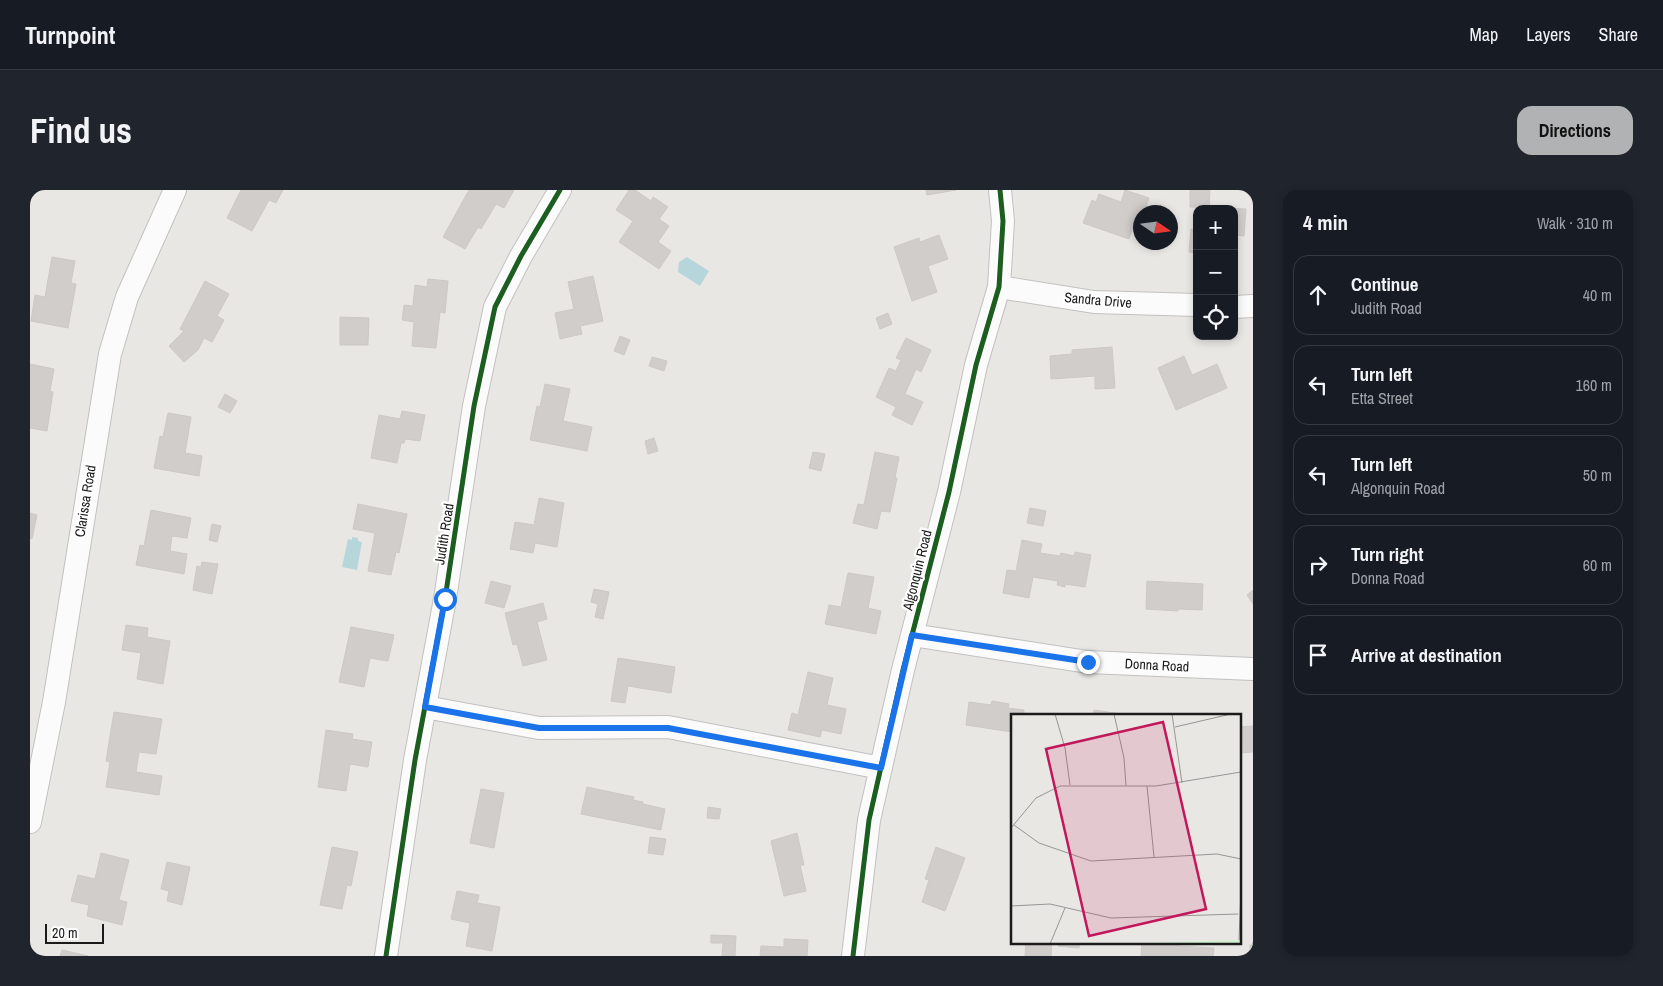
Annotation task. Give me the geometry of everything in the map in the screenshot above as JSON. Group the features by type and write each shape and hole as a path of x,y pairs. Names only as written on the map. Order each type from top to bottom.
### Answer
{"street":[{"name":"Clarissa Road","path":"30,822 54,702 110,354 127,296 175,190"},
{"name":"Judith Road","path":"386,956 415,760 445,599 474,406 495,307 521,256 560,190"},
{"name":"Algonquin Road","path":"853,956 869,820 912,635 949,492 976,365 999,287 1003,221 1000,190"},
{"name":"Sandra Drive","path":"999,287 1094,302 1193,306"},
{"path":"1238,307 1253,306"},
{"name":"Donna Road","path":"912,635 1088,662 1253,669"},
{"path":"425,707 539,728 668,728 881,768"}],"water":[{"path":"687,257 709,271 700,286 678,272 679,262"},
{"path":"352,537 358,538 358,541 362,542 357,570 342,567 348,539 352,540"}],"building":[{"path":"241,190 283,190 276,203 269,200 252,231 227,218"},
{"path":"469,190 514,190 504,208 496,204 481,229 478,227 465,249 443,237"},
{"path":"629,190 635,190 651,201 653,197 668,207 659,219 669,226 658,242 671,251 659,269 619,242 633,221 616,210"},
{"path":"926,190 956,190 927,195"},
{"path":"1125,190 1149,198 1146,205 1133,205 1133,227 1129,239 1083,223 1092,200 1096,202 1099,194 1121,202"},
{"path":"1190,190 1210,190 1209,205 1193,205 1193,207 1190,207"},
{"path":"1238,209 1246,209 1244,236 1238,235"},
{"path":"1191,229 1193,229 1193,252 1189,252"},
{"path":"939,235 948,259 928,266 937,292 912,301 894,247 919,238 920,242"},
{"path":"52,257 75,261 71,283 76,284 68,328 31,321 35,295 45,297"},
{"path":"593,276 603,321 580,326 582,334 560,339 555,313 574,309 568,282"},
{"path":"428,279 448,281 445,313 440,312 436,348 412,346 414,322 402,320 404,305 413,306 415,285 427,287"},
{"path":"205,281 229,294 217,316 224,320 212,342 204,338 198,350 184,362 169,346 184,331 180,329"},
{"path":"888,313 892,324 880,329 876,318"},
{"path":"340,317 369,318 368,345 340,345"},
{"path":"620,336 630,340 624,355 614,351"},
{"path":"906,338 931,350 921,372 916,369 905,394 923,402 912,425 892,415 896,407 876,397 889,368 896,371 901,360 896,358"},
{"path":"1112,347 1115,388 1095,389 1095,376 1051,379 1050,356 1072,354 1072,350"},
{"path":"1184,356 1192,375 1217,364 1227,388 1176,410 1158,368"},
{"path":"652,357 667,361 664,371 649,366"},
{"path":"30,364 54,369 50,391 53,392 47,431 30,428"},
{"path":"545,384 570,389 563,421 592,427 587,451 530,440 537,406 540,407"},
{"path":"225,394 237,401 230,413 218,407"},
{"path":"402,411 425,415 420,441 405,439 404,443 401,443 397,463 371,458 379,415 400,419"},
{"path":"168,413 191,417 185,453 202,456 199,476 154,468 160,436 163,437"},
{"path":"654,438 658,451 648,454 645,441"},
{"path":"813,452 825,454 821,471 809,468"},
{"path":"875,452 899,457 890,512 881,511 877,529 853,523 858,504 864,505"},
{"path":"539,498 564,503 557,547 535,543 533,553 510,549 515,522 534,525"},
{"path":"358,504 407,514 399,553 396,552 391,575 368,571 375,533 353,529"},
{"path":"1030,508 1046,511 1043,526 1027,523"},
{"path":"151,510 191,518 187,538 172,536 170,551 187,554 184,574 136,565 140,545 144,546"},
{"path":"30,513 37,515 32,539 30,538"},
{"path":"212,524 221,526 217,542 209,540"},
{"path":"1022,540 1042,544 1040,553 1060,556 1061,553 1074,556 1075,552 1091,555 1085,587 1065,584 1065,587 1057,585 1058,581 1033,577 1029,598 1003,593 1007,570 1016,571"},
{"path":"202,562 218,564 212,594 193,590 197,566 201,567"},
{"path":"848,573 874,577 868,608 881,611 876,634 825,624 829,605 841,607"},
{"path":"491,581 511,586 504,608 485,603"},
{"path":"1147,581 1203,584 1202,610 1146,609"},
{"path":"594,589 609,592 603,619 595,617 598,604 591,602"},
{"path":"1253,590 1253,604 1247,595"},
{"path":"543,603 547,619 537,622 547,660 523,666 517,644 513,645 505,613"},
{"path":"126,625 148,628 147,637 170,641 163,684 137,679 141,653 122,650"},
{"path":"351,627 394,635 388,661 370,658 364,687 339,682"},
{"path":"618,658 675,667 671,693 628,686 625,703 611,701"},
{"path":"808,672 833,678 827,705 846,709 841,734 822,730 820,737 788,730 792,713 798,715"},
{"path":"992,701 1009,704 1008,708 1024,710 1024,714 1011,714 1011,732 966,725 969,702 991,705"},
{"path":"1094,710 1122,714 1093,714"},
{"path":"114,712 162,719 156,754 139,752 136,772 162,776 159,795 106,787 110,762 106,761"},
{"path":"1253,726 1253,752 1240,753 1240,727"},
{"path":"326,730 353,734 352,739 372,742 368,767 350,764 346,791 318,787"},
{"path":"587,787 634,797 633,800 643,802 643,804 665,809 661,830 581,814"},
{"path":"481,789 504,793 494,848 470,843"},
{"path":"708,807 721,809 719,819 707,818"},
{"path":"797,833 804,865 800,865 806,891 784,896 771,841"},
{"path":"650,837 666,839 663,855 648,853"},
{"path":"332,847 358,852 351,886 347,885 342,909 320,905"},
{"path":"936,847 965,858 945,911 922,902 929,880 925,879"},
{"path":"101,853 129,860 119,900 127,902 122,925 87,916 89,905 71,901 78,875 95,879"},
{"path":"167,862 190,867 182,905 167,901 169,891 161,889"},
{"path":"457,891 479,895 477,903 500,907 492,951 466,946 470,923 451,919"},
{"path":"711,935 736,936 735,956 722,956 723,943 711,943"},
{"path":"784,939 808,940 807,956 760,956 761,946 784,947"},
{"path":"1026,944 1052,944 1051,956 1025,956"},
{"path":"1058,944 1080,944 1079,948 1058,946"},
{"path":"1142,944 1178,944 1178,946 1214,948 1213,956 1141,956"},
{"path":"1250,945 1253,945 1253,956 1250,956"},
{"path":"62,950 88,956 60,956"}],"cycle path":[{"path":"386,956 415,760 445,599 474,406 495,307 521,256 560,190"},
{"path":"853,956 869,820 903,670 949,492 976,365 999,287 1003,221 1000,190"}],"route":[{"path":"445,599 425,707 539,728 668,728 881,768 912,635 1088,662"}]}
